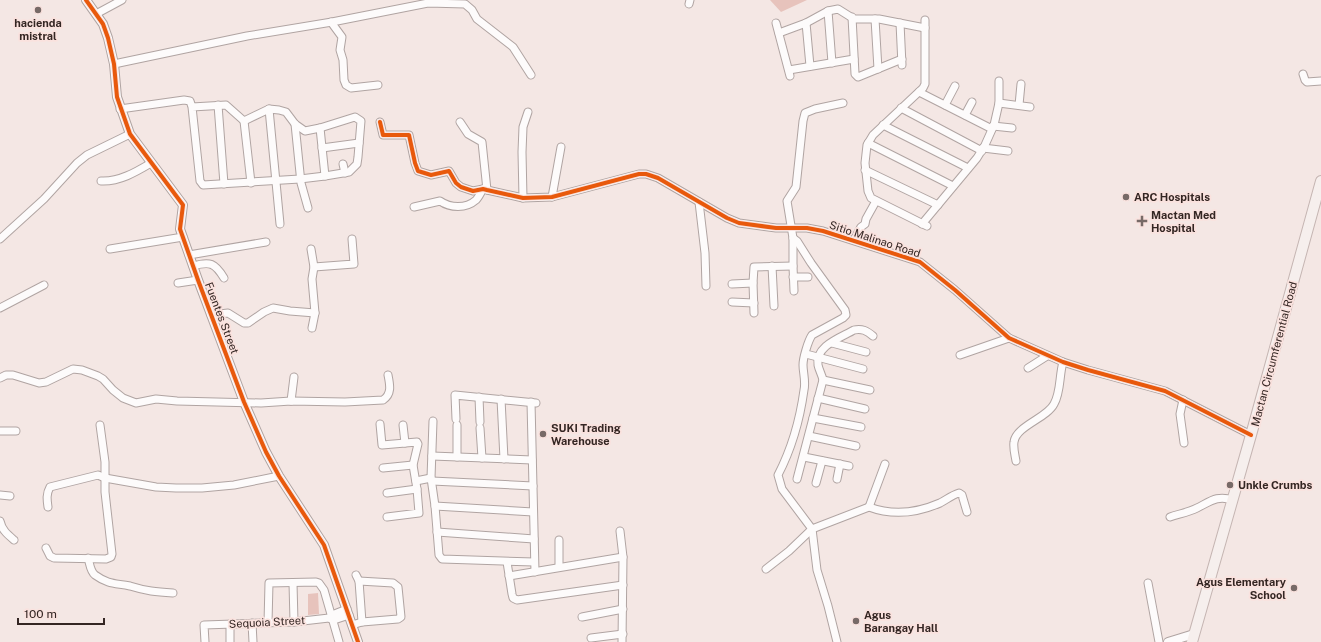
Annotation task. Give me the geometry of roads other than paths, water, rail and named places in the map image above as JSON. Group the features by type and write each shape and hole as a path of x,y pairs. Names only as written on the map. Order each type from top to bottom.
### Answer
{"main road":[{"name":"Mactan Circumferential Road","path":"1193,638 1233,500 1321,181"}],"street":[{"name":"Fuentes Street","path":"86,0 103,24 114,64 117,97 130,134 184,205 180,229 244,402 266,452 279,476 324,545 358,642"},
{"path":"96,14 122,0"},
{"path":"114,64 247,36 331,22 428,3 465,2 477,19 513,47 531,75"},
{"path":"779,33 806,23 828,11 838,9 854,19 875,19 925,28"},
{"path":"828,11 832,63"},
{"path":"852,17 855,74 858,77 902,62 900,23"},
{"path":"875,19 878,69"},
{"path":"925,20 925,84 873,134 868,143 865,170 868,192 871,198 925,225 938,205 983,149 993,128 998,103 999,81"},
{"path":"331,22 342,37 340,50 343,60 344,80 346,85 351,88 378,85"},
{"path":"776,23 789,73 810,66 854,59"},
{"path":"806,23 810,66"},
{"path":"1303,74 1307,82 1321,81"},
{"path":"1019,105 1022,84"},
{"path":"945,105 955,86"},
{"path":"918,92 993,128 1012,128"},
{"path":"120,109 184,100 190,101 192,107 200,181 203,185 251,183 325,176 345,173 354,168 357,164 361,132 361,122 358,118 355,117 305,131 295,124 286,112 269,109 244,121"},
{"path":"965,115 972,102"},
{"path":"794,291 792,266 793,238 787,201 796,187 805,113 843,103"},
{"path":"998,103 1030,107"},
{"path":"192,107 218,105 226,106 244,121 251,183"},
{"path":"218,105 224,184"},
{"path":"900,108 983,149 1008,151"},
{"path":"269,109 280,224"},
{"path":"523,198 523,127 528,112"},
{"name":"Sitio Malinao Road","path":"380,122 383,135 409,136 418,171 430,175 449,171 456,184 473,191 485,190 523,198 552,197 639,174 646,174 658,178 727,218 739,223 752,226 807,228 854,240 920,262 955,290 1009,338 1063,362 1165,391 1251,435"},
{"path":"414,207 440,201 450,206 465,205 476,200 485,190 482,142 468,134 460,122"},
{"path":"295,124 300,179 308,208"},
{"path":"883,125 968,168"},
{"path":"320,128 325,176"},
{"path":"0,239 44,199 77,163 87,155 130,134"},
{"path":"322,148 359,143"},
{"path":"868,143 953,186"},
{"path":"552,197 561,147"},
{"path":"101,181 128,176 151,163"},
{"path":"344,164 345,173"},
{"path":"865,170 938,205"},
{"path":"854,240 861,227 865,224 866,219 876,201"},
{"path":"699,202 705,253 706,286"},
{"path":"110,249 183,237"},
{"path":"793,238 797,241 845,310 846,315 812,336 809,340 803,365 805,372 805,388 793,442 778,475 782,489 812,529 817,570 837,642"},
{"path":"314,267 354,264 352,239"},
{"path":"189,255 266,242"},
{"path":"311,249 314,267 312,279 314,313 312,328"},
{"path":"193,266 211,264 218,268 224,278"},
{"path":"772,266 774,306"},
{"path":"754,313 754,267 792,266"},
{"path":"793,277 808,277"},
{"path":"178,283 198,280"},
{"path":"732,284 753,283"},
{"path":"0,308 44,285"},
{"path":"732,302 754,303"},
{"path":"211,315 228,313 238,321 244,323 251,321 273,308 314,313"},
{"path":"797,479 823,380 818,365 818,357 822,349 854,330 858,329 867,331 873,336"},
{"path":"960,356 1009,338"},
{"path":"832,343 866,352"},
{"path":"806,354 863,369"},
{"path":"1028,368 1047,356"},
{"path":"1016,461 1014,442 1018,434 1037,418 1047,414 1054,405 1058,394 1060,372 1063,362"},
{"path":"0,378 6,375 13,375 39,383 46,382 73,369 82,370 98,376 123,398 136,403 156,400 261,403 291,401 345,402 382,400 385,399 390,391 388,375"},
{"path":"291,401 294,377"},
{"path":"823,380 870,390"},
{"path":"457,457 455,395 533,402 532,486 534,572"},
{"path":"479,397 482,458"},
{"path":"818,398 865,409"},
{"path":"502,399 504,459"},
{"path":"1183,400 1180,414 1184,443"},
{"path":"813,418 861,427"},
{"path":"432,421 431,480 435,506 438,552 442,558 534,562"},
{"path":"380,424 382,445 417,442 418,444 413,466 419,513 387,517"},
{"path":"46,548 50,556 54,558 106,559 111,557 112,554 105,492 106,462 100,425"},
{"path":"403,425 405,443"},
{"path":"0,431 16,431"},
{"path":"808,436 856,446"},
{"path":"432,456 532,460"},
{"path":"804,457 849,466"},
{"path":"816,482 822,461"},
{"path":"838,480 840,464"},
{"path":"766,569 789,551 812,529 860,512 869,507 885,464"},
{"path":"383,468 413,466"},
{"path":"48,507 48,492 52,486 62,485 94,475 156,487 176,488 202,488 234,485 279,476"},
{"path":"416,481 431,480 532,486"},
{"path":"388,493 417,489"},
{"path":"869,507 881,512 912,512 940,503 959,493 962,494 967,512"},
{"path":"0,495 10,496"},
{"path":"1170,517 1197,508 1212,499 1225,497 1233,500"},
{"path":"435,506 533,512"},
{"path":"0,521 5,533 14,540"},
{"path":"620,531 623,557 622,642"},
{"path":"437,532 534,539"},
{"path":"559,540 559,567"},
{"path":"509,576 623,557"},
{"path":"88,558 92,571 95,575 110,584 130,586 150,592 173,593"},
{"path":"507,562 513,598 517,600 623,585"},
{"path":"352,625 362,622 398,619 401,617 398,587 396,584 358,578 362,622"},
{"path":"268,623 270,583 316,582 319,583 324,590 339,642"},
{"path":"293,583 294,622"},
{"path":"1148,583 1159,642"},
{"path":"582,617 623,609"},
{"name":"Sequoia Street","path":"205,642 204,625 294,622 332,618 348,612"},
{"path":"252,623 253,642"},
{"path":"230,624 230,642"},
{"path":"591,638 623,634"},
{"path":"1168,642 1193,638"}],"place":[{"name":"hacienda mistral","path":"38,10"},
{"name":"ARC Hospitals","path":"1126,197"},
{"name":"Mactan Med Hospital","path":"1142,221"},
{"name":"SUKI Trading Warehouse","path":"543,434"},
{"name":"Unkle Crumbs","path":"1230,485"},
{"name":"Agus Elementary School","path":"1294,588"},
{"name":"Agus Barangay Hall","path":"856,621"}]}
